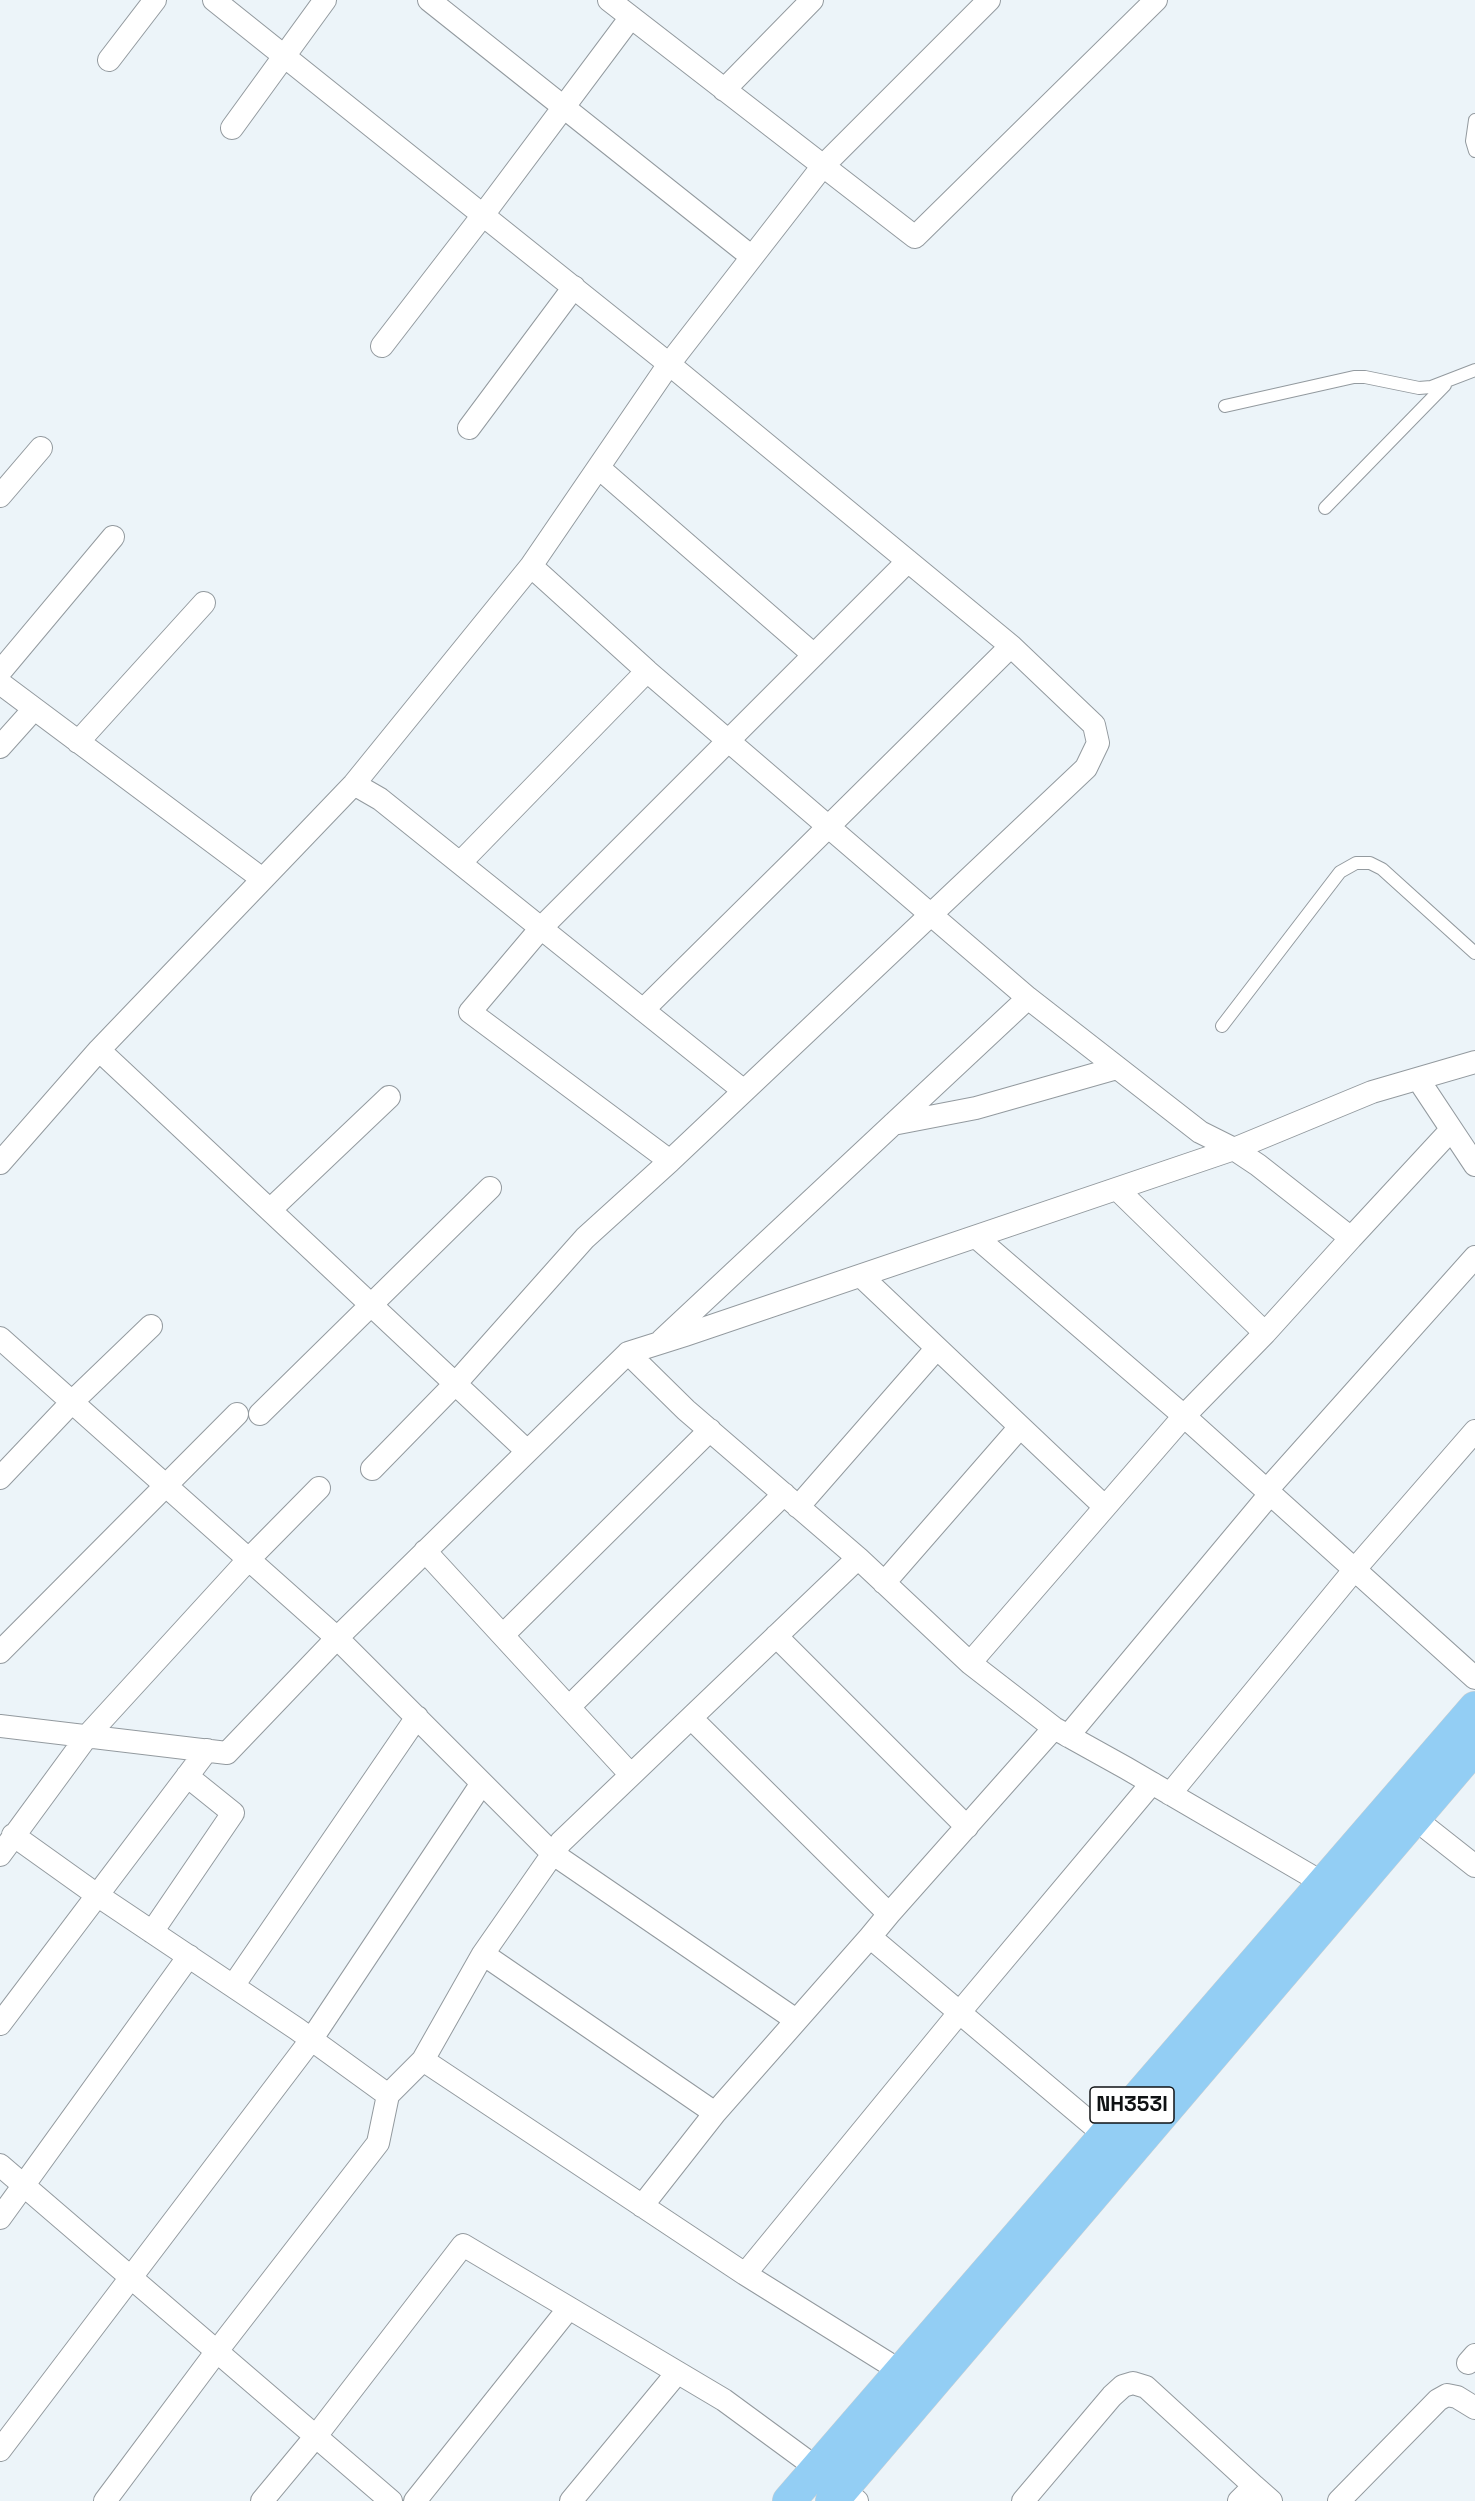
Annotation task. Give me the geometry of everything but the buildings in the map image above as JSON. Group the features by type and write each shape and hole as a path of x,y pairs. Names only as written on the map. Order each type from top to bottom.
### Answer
{"highway":[{"name":"NH353I","path":"844,2497 1335,1890 1475,1708"},
{"name":"NH353I","path":"789,2501 1106,2136 1335,1890 1414,1818 1475,1747"}],"street":[{"path":"109,60 155,0"},
{"path":"214,0 669,364 1011,646 1094,725 1098,743 1086,768 670,1161 585,1238 456,1383 372,1469"},
{"path":"232,128 325,0"},
{"path":"429,0 752,257"},
{"path":"609,0 915,237 1156,0"},
{"path":"724,90 812,0"},
{"path":"0,1163 99,1050 261,878 354,784 531,566 669,364 822,167 989,0"},
{"path":"382,346 631,17"},
{"path":"469,428 574,287"},
{"path":"0,496 41,448"},
{"path":"599,468 814,655"},
{"path":"0,672 113,537"},
{"path":"670,1161 470,1012 541,928 908,561"},
{"path":"531,566 647,671 1028,998 1200,1132 1234,1149 1351,1238"},
{"path":"78,742 204,603"},
{"path":"643,1010 1011,646"},
{"path":"460,863 647,671"},
{"path":"0,683 261,878"},
{"path":"0,747 34,710"},
{"path":"354,784 380,799 744,1091"},
{"path":"659,1343 1028,998"},
{"path":"99,1050 527,1451"},
{"path":"0,1726 227,1753 337,1638 628,1353 1234,1149 1372,1092 1475,1062"},
{"path":"893,1124 976,1108 1117,1068"},
{"path":"1418,1078 1475,1165"},
{"path":"270,1210 389,1096"},
{"path":"970,1663 1184,1416 1265,1333 1451,1130"},
{"path":"260,1414 490,1188"},
{"path":"1117,1189 1265,1333"},
{"path":"976,1237 1184,1416 1475,1678"},
{"path":"642,2206 715,2113 889,1914 967,1827 1061,1732 1475,1257"},
{"path":"861,1276 1105,1507"},
{"path":"0,1478 72,1402 151,1326"},
{"path":"0,1338 337,1638 552,1853 796,2020"},
{"path":"569,1707 791,1501 937,1348"},
{"path":"628,1353 710,1430 858,1558 970,1663 1061,1732 1335,1890"},
{"path":"0,1652 237,1414"},
{"path":"884,1583 1020,1426"},
{"path":"503,1635 710,1430"},
{"path":"745,2274 959,2013 1161,1788 1475,1431"},
{"path":"0,1855 88,1735 249,1560 319,1488"},
{"path":"425,1551 632,1775"},
{"path":"105,2501 217,2351 378,2143 388,2095 423,2060 483,1954 552,1853 858,1558"},
{"path":"776,1636 967,1827"},
{"path":"234,1986 417,1718"},
{"path":"691,1718 889,1914"},
{"path":"0,2024 207,1750"},
{"path":"152,1932 233,1813 187,1776"},
{"path":"0,2450 311,2040 482,1783"},
{"path":"1414,1818 1475,1866"},
{"path":"13,1835 234,1986 388,2095"},
{"path":"870,1937 1106,2136"},
{"path":"483,1954 715,2113"},
{"path":"0,2218 189,1956"},
{"path":"423,2060 745,2274 902,2372"},
{"path":"0,2165 391,2501"},
{"path":"262,2501 316,2436 464,2245 724,2400 818,2469 844,2497"},
{"path":"416,2501 569,2308"},
{"path":"571,2501 677,2373"},
{"path":"1023,2501 1112,2396 1124,2386 1133,2383 1146,2387 1247,2493 1271,2501"},
{"path":"1339,2501 1438,2400 1446,2395 1457,2397 1475,2408"}],"lane":[{"path":"1475,120 1472,141 1475,151"},
{"path":"1225,406 1354,377 1365,377 1419,388 1448,382 1475,370"},
{"path":"1325,508 1448,382"},
{"path":"1222,1026 1340,872 1356,863 1370,863 1382,869 1475,953"}]}
